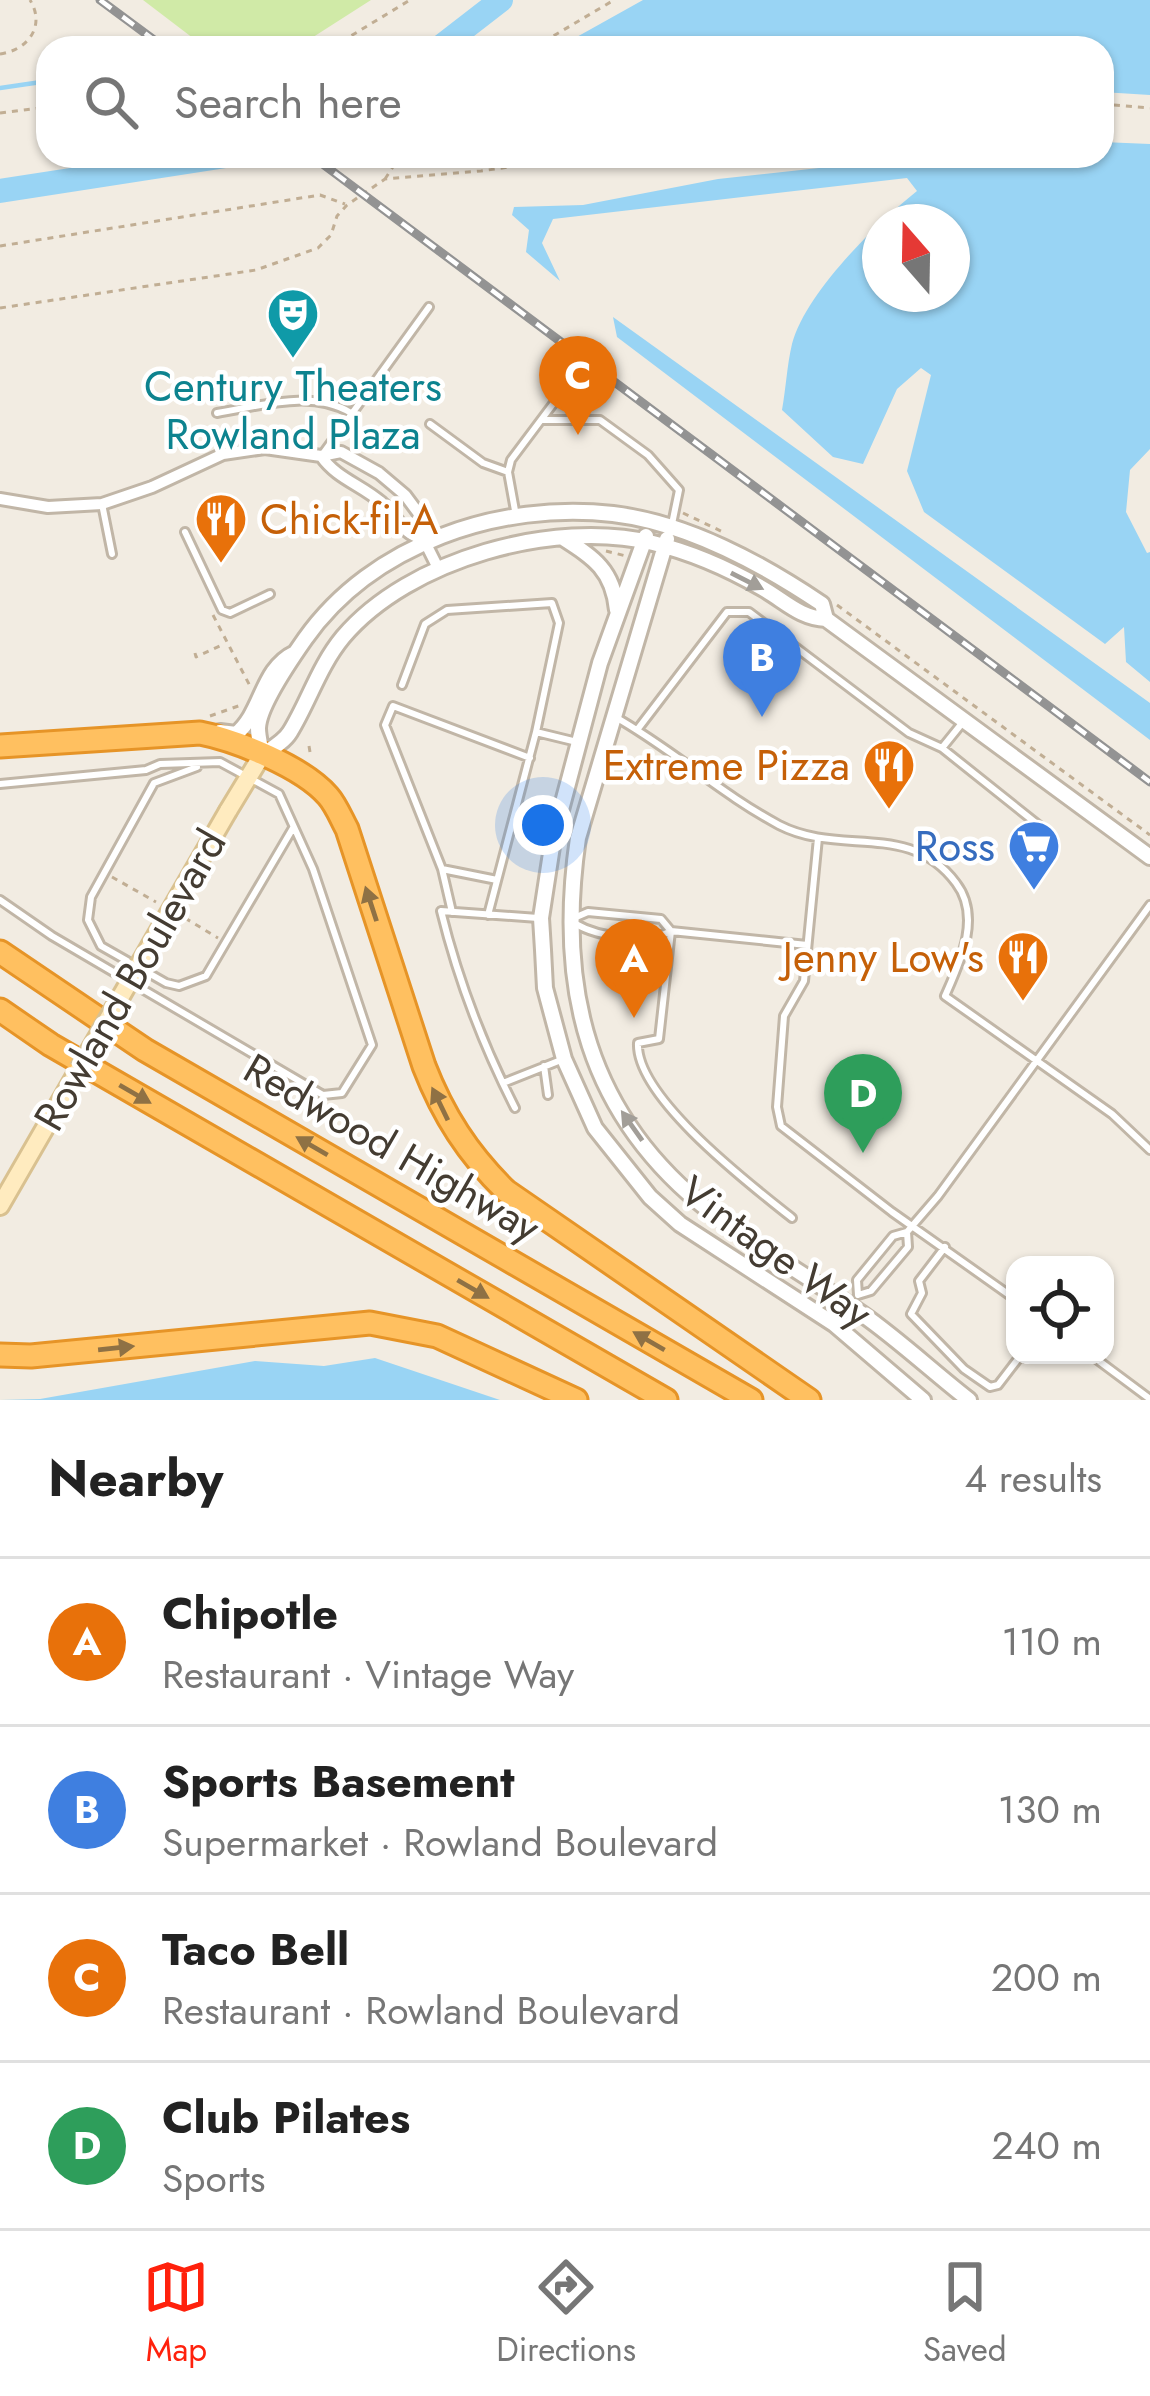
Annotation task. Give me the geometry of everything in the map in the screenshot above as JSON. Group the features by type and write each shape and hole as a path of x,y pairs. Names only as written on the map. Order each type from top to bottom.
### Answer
{"highway":[{"path":"0,746 202,728 309,779 330,797 347,829 431,1085 454,1131 481,1167 506,1191 809,1400"},
{"name":"Redwood Highway","path":"0,952 145,1050 751,1400"},
{"name":"Redwood Highway","path":"0,1010 51,1045 666,1400"},
{"path":"0,1355 31,1356 370,1323 437,1336 576,1400"}],"main road":[{"name":"Rowland Boulevard","path":"0,1206 262,755"}],"street":[{"path":"0,499 48,507 102,504 152,488 223,454 266,448 321,456 341,452 379,473 405,496 425,522 424,540 438,568"},
{"path":"321,456 333,473 384,504 401,531 424,540"},
{"name":"Rowland Boulevard","path":"826,619 822,604 777,573 670,528 618,514 568,511 516,516 424,540 318,620 258,724 262,755 288,736 314,680 353,626 415,577 563,538 612,536 665,546 763,589 808,619 826,619 1150,857"},
{"name":"Vintage Way","path":"649,523 599,663 553,840 542,918 545,988 564,1059 595,1128 650,1197 680,1224 835,1324 922,1400"},
{"name":"Vintage Way","path":"670,528 578,838 570,920 574,996 594,1061 625,1119 661,1166 710,1211 854,1300 969,1400"},
{"path":"563,538 597,559 609,573 617,615"},
{"path":"202,728 236,734 248,724 278,661 295,653"},
{"path":"542,918 570,920"}],"lane":[{"path":"321,456 429,307"},
{"path":"217,413 330,400 351,413"},
{"path":"516,516 508,472 512,460 556,400"},
{"path":"542,420 600,420 648,455 679,490 670,528"},
{"path":"430,424 483,463 508,472"},
{"path":"102,504 112,554"},
{"path":"185,532 222,610 230,613 270,594"},
{"path":"402,685 425,625 447,610 552,603 560,623 488,915"},
{"path":"637,730 727,612 748,612 909,733 942,748 1046,830"},
{"path":"452,912 442,869 385,725 392,706 530,758"},
{"path":"614,716 780,825 818,838 918,849 947,871 967,906 962,958 945,996 1112,1114 1150,1150"},
{"path":"942,748 964,721"},
{"path":"536,732 579,742"},
{"path":"0,784 146,770 160,764 220,762 279,794 313,869 372,1045 342,1094 334,1096 301,1082 52,936 0,900"},
{"path":"200,765 154,783 91,897 88,920 100,946 166,983 194,983 215,964 293,827"},
{"path":"818,838 804,981 784,1016 777,1107 781,1126 910,1228 945,1247 1006,1292"},
{"path":"442,869 497,880"},
{"path":"854,1300 857,1280 893,1236 910,1228 1150,905"},
{"path":"515,1108 454,962 441,911 542,918"},
{"path":"570,920 588,911 662,919 670,931 659,1039 638,1043 637,1057 670,1108 723,1163 792,1218"},
{"path":"570,920 589,932 658,938 670,931 807,946"},
{"path":"502,1083 564,1059"},
{"path":"544,1066 548,1096"},
{"path":"854,1300 871,1291 908,1247 910,1228"},
{"path":"945,1247 919,1281 922,1293 911,1313 964,1369 990,1388 1015,1364"},
{"path":"1102,1364 1150,1399"}],"path":[{"path":"0,54 24,46 36,28 37,11 30,0"},
{"path":"351,36 410,0"},
{"path":"553,36 614,0"},
{"path":"1114,105 1150,108"},
{"path":"0,113 36,108"},
{"path":"0,308 256,270 318,248 347,205 386,179 393,168"},
{"path":"386,179 502,168"},
{"path":"0,246 320,195 347,205"},
{"path":"676,511 698,517 732,537"},
{"path":"605,550 630,557"},
{"path":"833,602 1150,835"},
{"path":"195,653 196,657 226,643"},
{"path":"202,728 242,704"}],"green space":[{"path":"143,0 371,0 315,36 190,36"}],"water":[{"path":"643,0 1150,0 1150,95 1114,93 1114,36 578,36"},
{"path":"1114,142 1150,144 1150,449 1130,470 1126,512 1150,552 1150,682 1126,662 1124,627 1105,644 924,512 907,471 931,375 921,368 897,389 863,464 833,457 782,410 790,352 800,324 827,281 862,242 862,312 970,312 970,204 902,204 917,191 907,178 553,219 542,243 560,281 526,252 529,230 512,215 514,207 583,205 718,179 819,168 1114,168"},
{"path":"613,317 1150,703 1150,740 617,337"},
{"path":"375,1358 500,1400 0,1400 40,1399 255,1361 324,1366"}],"waterway":[{"path":"454,36 501,0"},
{"path":"0,88 36,83"},
{"path":"0,191 149,168"}],"railway":[{"path":"100,0 149,36"},
{"path":"328,168 1150,782"}],"place":[{"name":"Century Theaters Rowland Plaza","path":"293,360"},
{"name":"Taco Bell","path":"578,435"},
{"name":"Chick-fil-A","path":"221,565"},
{"name":"Sports Basement","path":"762,717"},
{"name":"Extreme Pizza","path":"889,811"},
{"name":"Ross","path":"1034,892"},
{"name":"Jenny Low's","path":"1023,1003"},
{"name":"Chipotle","path":"634,1018"},
{"name":"Club Pilates","path":"863,1153"}]}
